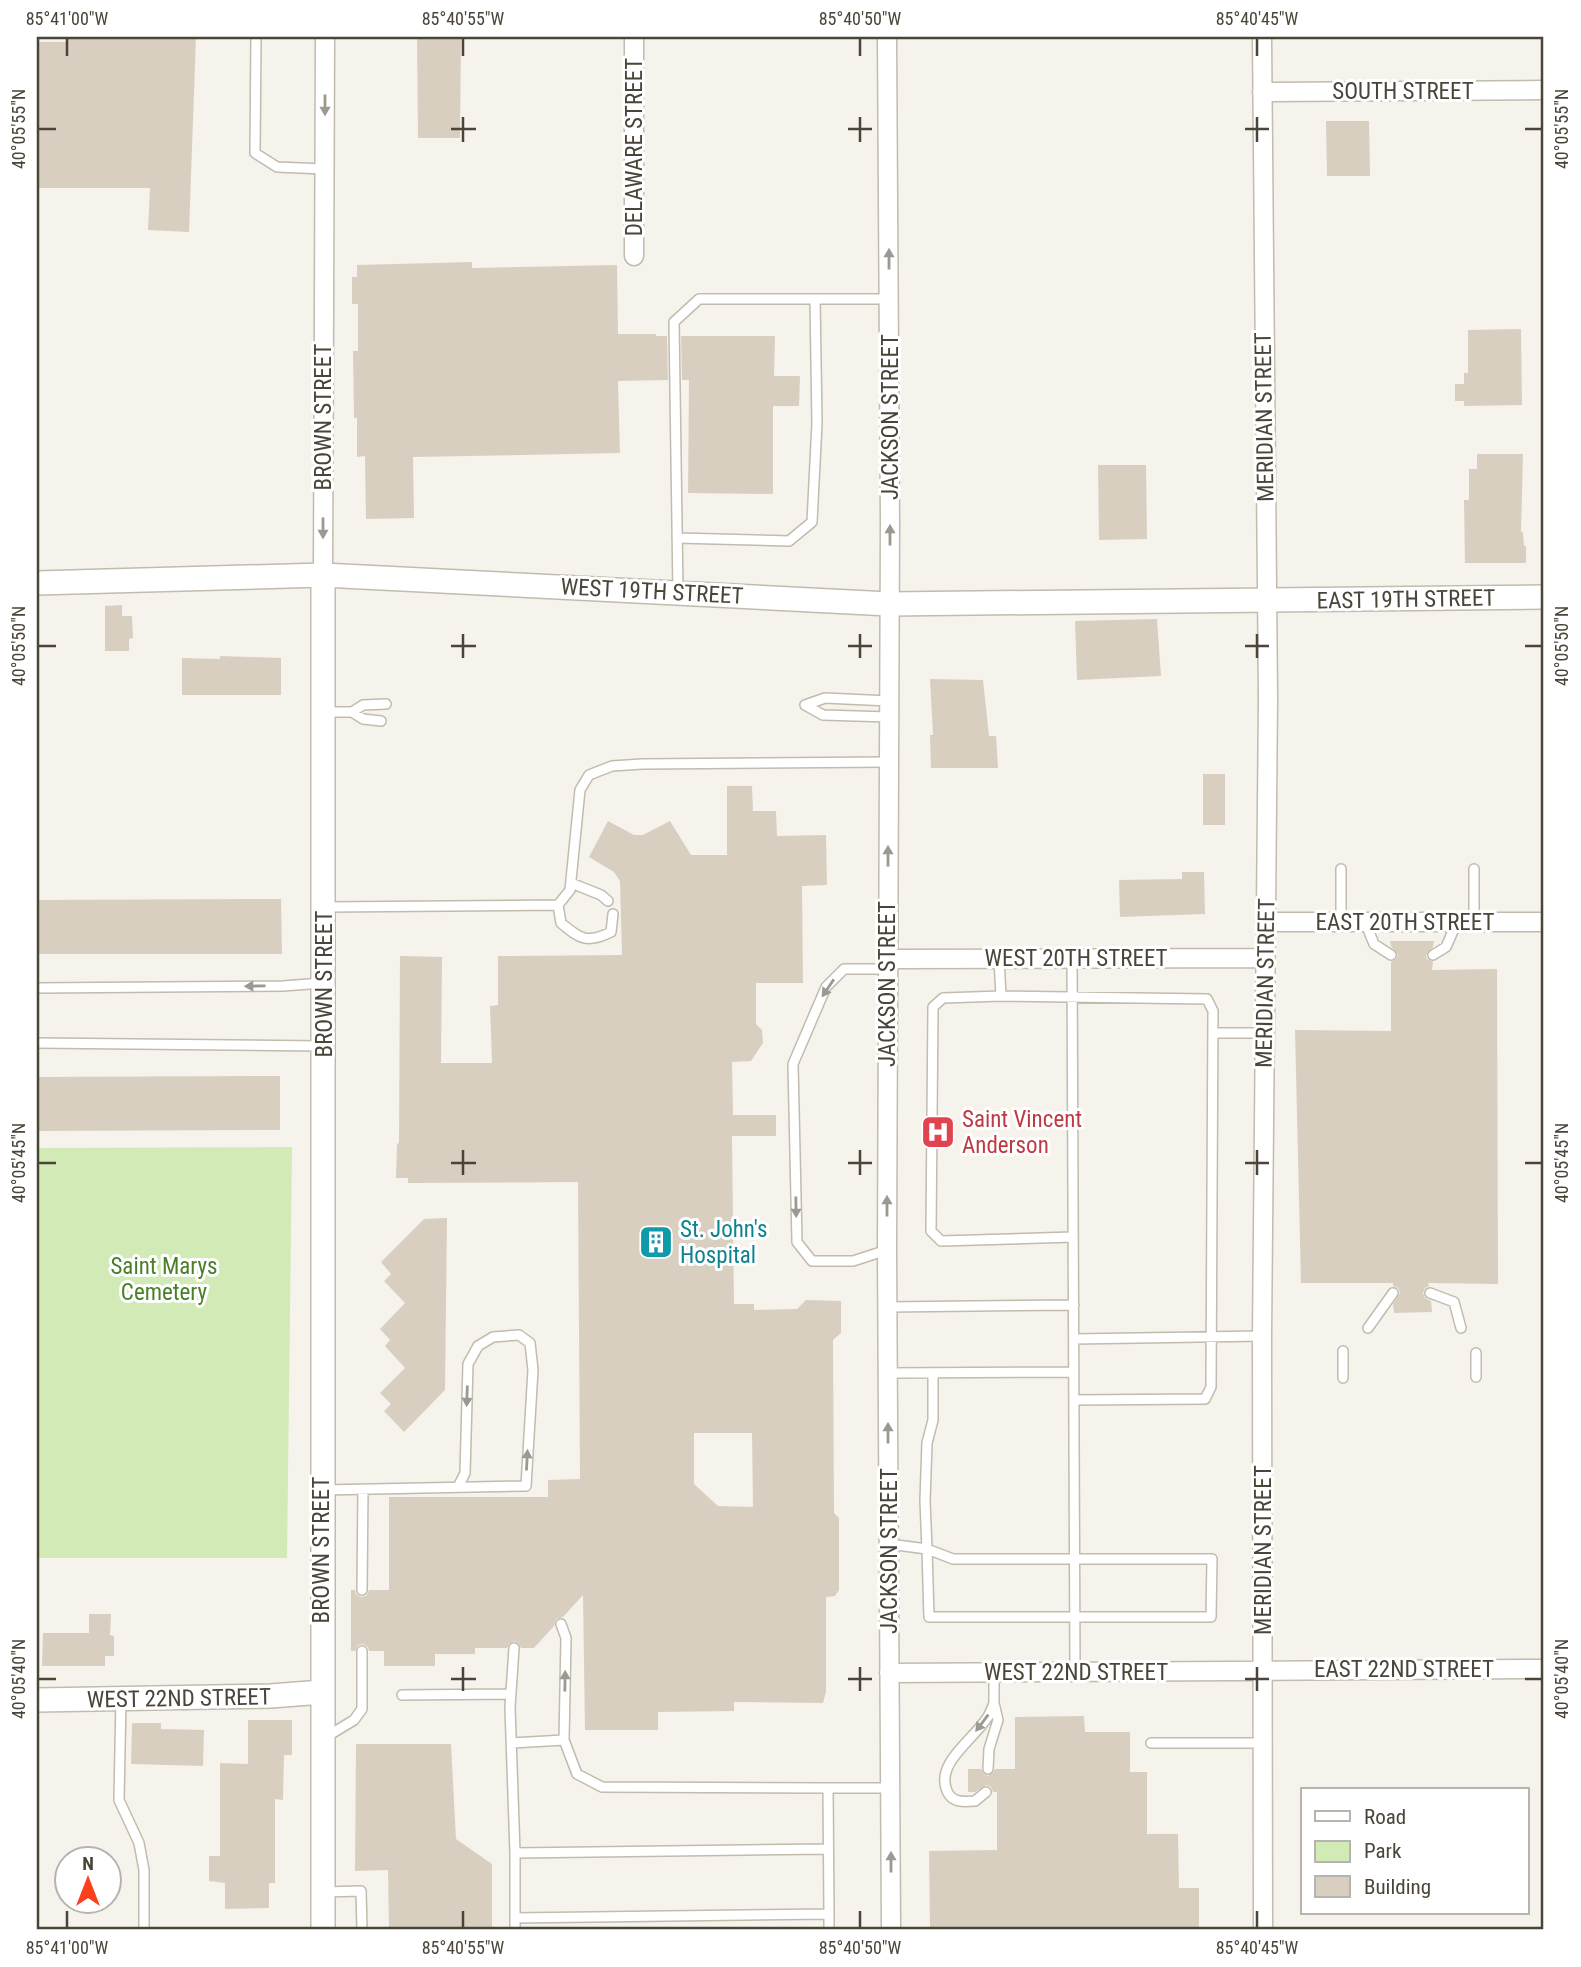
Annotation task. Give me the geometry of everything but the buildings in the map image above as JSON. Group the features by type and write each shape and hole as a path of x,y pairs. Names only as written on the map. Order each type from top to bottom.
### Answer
{"street":[{"name":"BROWN STREET","path":"323,1930 321,1490 325,37"},
{"name":"DELAWARE STREET","path":"634,37 634,256"},
{"name":"JACKSON STREET","path":"887,37 890,604 887,1373 891,1930"},
{"name":"MERIDIAN STREET","path":"1262,37 1268,698 1262,1336 1263,1930"},
{"name":"SOUTH STREET","path":"1262,92 1544,90"},
{"name":"WEST 19TH STREET","path":"37,583 323,575 890,604 1267,601"},
{"name":"EAST 19TH STREET","path":"1267,601 1544,597"},
{"name":"EAST 20TH STREET","path":"1265,922 1544,922"},
{"name":"WEST 20TH STREET","path":"887,964 999,958 1265,958"},
{"name":"EAST 22ND STREET","path":"1263,1670 1544,1669"},
{"name":"WEST 22ND STREET","path":"889,1673 1263,1670"},
{"name":"WEST 22ND STREET","path":"37,1700 271,1696 322,1692"}],"lane":[{"path":"256,37 255,153 277,167 324,169"},
{"path":"678,592 674,322 699,299 889,299"},
{"path":"677,538 789,541 812,522 817,423 815,299"},
{"path":"825,698 889,709 823,715 805,705 825,698"},
{"path":"324,712 352,712 363,705 386,704"},
{"path":"352,712 363,719 381,720"},
{"path":"613,914 611,932 595,940 577,937 561,923 558,905 570,890 580,790 589,775 612,766 888,762"},
{"path":"1341,869 1341,922"},
{"path":"1433,955 1446,947 1466,922 1474,869"},
{"path":"571,883 601,895 608,901"},
{"path":"324,907 558,905"},
{"path":"1365,922 1374,944 1391,955"},
{"path":"999,958 1001,996"},
{"path":"1072,958 1075,1672"},
{"path":"887,964 844,969 826,987 793,1064 797,1242 811,1261 853,1261 887,1250"},
{"path":"37,988 283,986 324,983"},
{"path":"1073,1237 942,1241 931,1231 933,1007 943,998 1001,996 1207,999 1213,1011 1210,1387 1205,1399 1074,1400"},
{"path":"1213,1032 1264,1032"},
{"path":"37,1043 323,1046"},
{"path":"1368,1328 1393,1293"},
{"path":"1430,1293 1454,1302 1461,1328"},
{"path":"887,1307 1074,1305"},
{"path":"321,1490 526,1486 533,1370 530,1343 519,1335 493,1337 485,1341 478,1346 468,1364 465,1473 458,1487"},
{"path":"1074,1339 1262,1336"},
{"path":"1343,1351 1343,1378"},
{"path":"1476,1353 1476,1377"},
{"path":"887,1373 1074,1372"},
{"path":"889,1544 928,1549 953,1559 1212,1559 1211,1617 929,1617 928,1549 925,1489 927,1443 933,1420 933,1373"},
{"path":"362,1590 363,1489"},
{"path":"561,1624 566,1639 564,1740 577,1774 602,1787 890,1788"},
{"path":"514,1648 510,1694 515,1930"},
{"path":"321,1740 355,1720 362,1709 362,1651"},
{"path":"988,1769 989,1749 998,1720 994,1703 994,1673"},
{"path":"402,1695 510,1694"},
{"path":"121,1699 119,1800 139,1843 144,1870 144,1930"},
{"path":"986,1792 975,1801 960,1802 949,1795 944,1783 946,1770 988,1718 994,1703"},
{"path":"512,1743 564,1740"},
{"path":"1151,1743 1263,1743"},
{"path":"828,1788 829,1930"},
{"path":"515,1853 828,1849"},
{"path":"323,1892 361,1891 362,1930"},
{"path":"515,1918 829,1914"}],"green space":[{"name":"Saint Marys Cemetery","path":"292,1147 287,1558 37,1558 37,1148"}],"place":[{"name":"Saint Vincent Anderson","path":"938,1132"},
{"name":"St. John's Hospital","path":"656,1242"}]}
